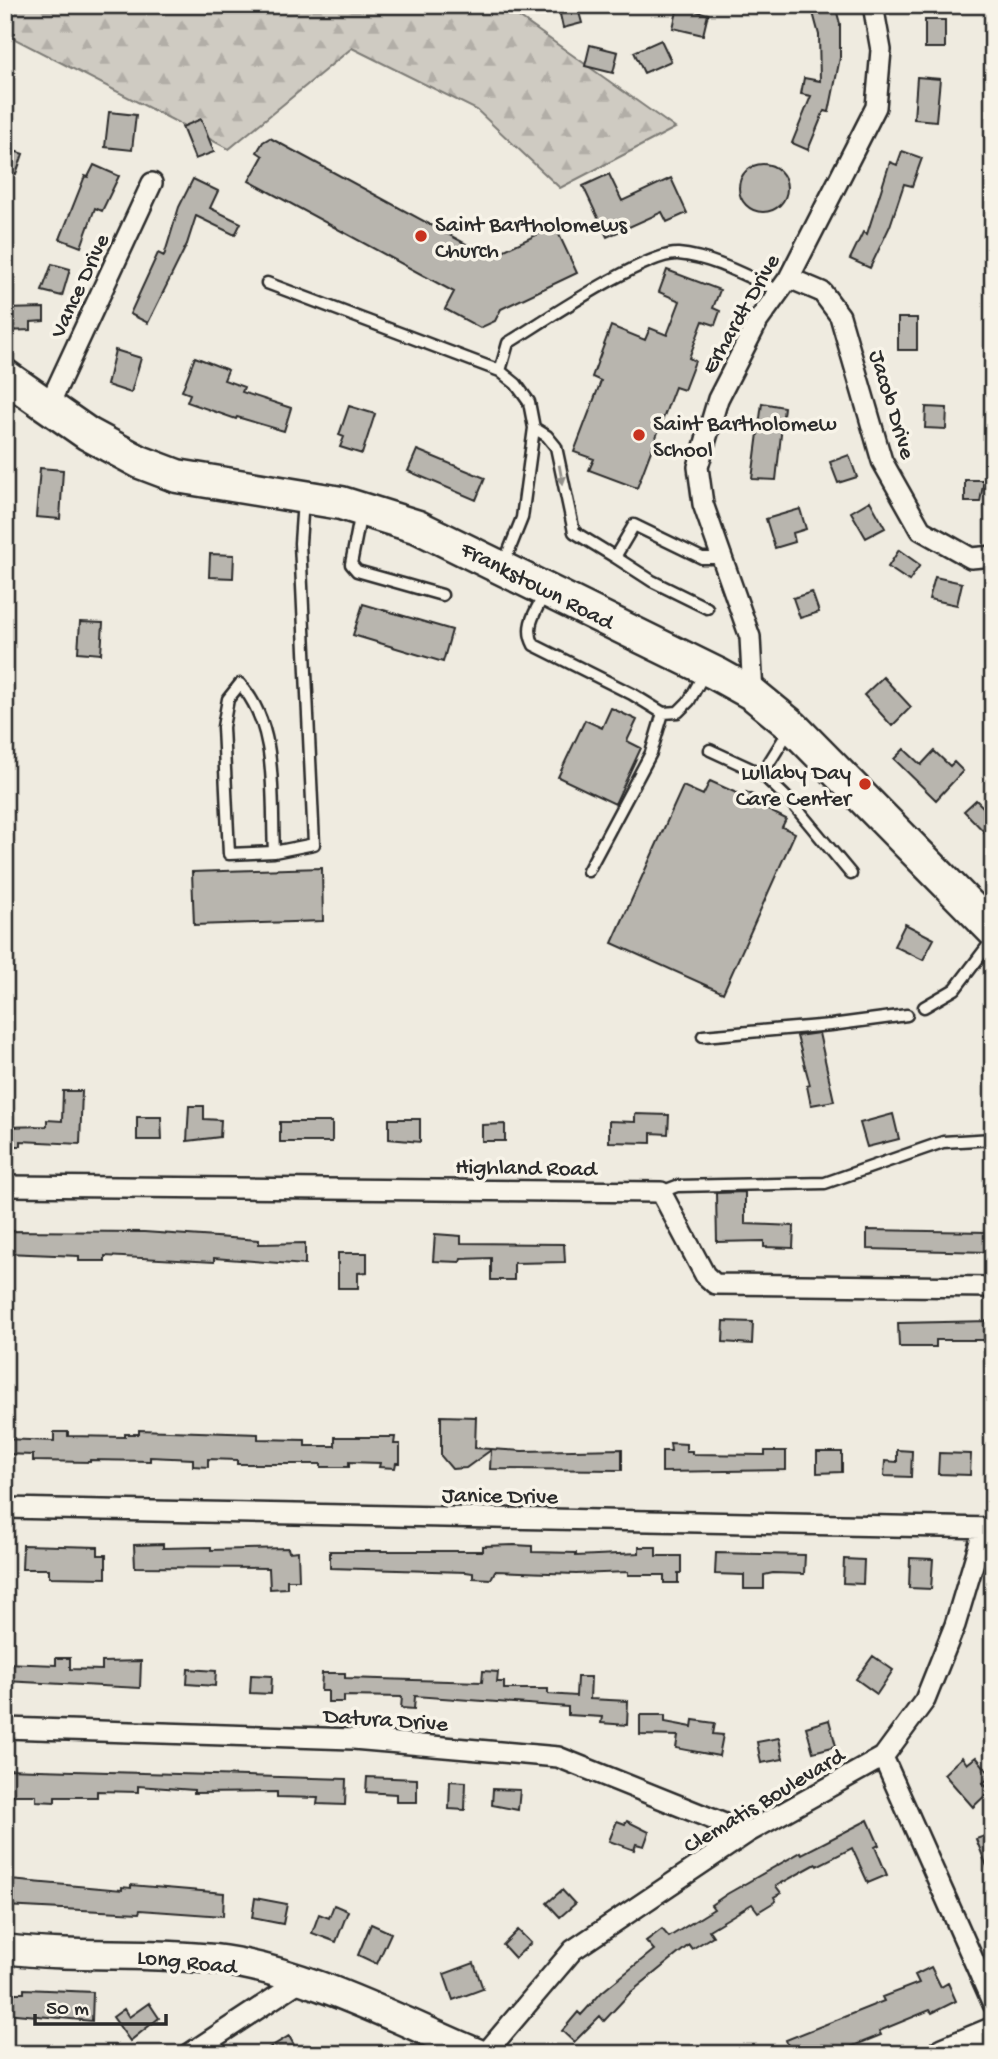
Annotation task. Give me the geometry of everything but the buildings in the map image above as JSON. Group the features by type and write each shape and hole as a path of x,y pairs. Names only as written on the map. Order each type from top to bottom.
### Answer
{"main road":[{"name":"Frankstown Road","path":"5,376 117,451 177,476 362,508 448,539 707,668 753,694 792,726 993,930"},
{"path":"945,2054 993,2034"}],"street":[{"name":"Erhardt Drive","path":"753,694 750,637 703,504 698,467 718,399 758,321 784,285 876,107 881,50 873,5"},
{"name":"Vance Drive","path":"48,407 152,183"},
{"name":"Jacob Drive","path":"784,285 822,292 840,316 882,461 921,530 971,558 993,556"},
{"name":"Highland Road","path":"5,1186 661,1192"},
{"path":"661,1192 705,1276 715,1284 993,1287"},
{"name":"Janice Drive","path":"5,1508 988,1528"},
{"name":"Clematis Boulevard","path":"485,2054 573,1950 747,1833 883,1757 925,1700 955,1625 988,1528"},
{"name":"Datura Drive","path":"5,1728 353,1739 558,1757 747,1833"},
{"path":"883,1757 993,2004"},
{"name":"Long Road","path":"5,1949 215,1959 300,1981 479,2054"},
{"path":"189,2054 300,1981"}],"lane":[{"path":"500,371 508,342 624,273 676,254 716,263 784,285"},
{"path":"267,283 500,371 516,384 529,402 534,428 522,518 503,566"},
{"path":"534,428 547,436 556,447 574,532 652,581 707,608"},
{"path":"274,852 268,740 250,695 240,684 228,699 223,727 229,854 274,852 314,844 314,797 300,543 304,496"},
{"path":"362,508 351,564 357,571 442,595"},
{"path":"615,557 634,525 702,558 721,558"},
{"path":"547,588 530,623 529,636 534,645 632,694 663,713 678,712 690,701 707,668"},
{"path":"588,871 651,753 663,713"},
{"path":"762,774 792,726"},
{"path":"710,750 762,774 792,803 850,874"},
{"path":"924,1007 955,989 993,939"},
{"path":"703,1036 831,1026 907,1015"},
{"path":"661,1192 677,1185 825,1184 943,1142 993,1139"}],"green space":[{"path":"5,5 502,5 675,128 560,188 477,110 352,48 229,149 5,34"}],"place":[{"name":"Saint Bartholomews Church","path":"421,236"},
{"name":"Saint Bartholomew School","path":"639,435"},
{"name":"Lullaby Day Care Center","path":"865,784"}]}
